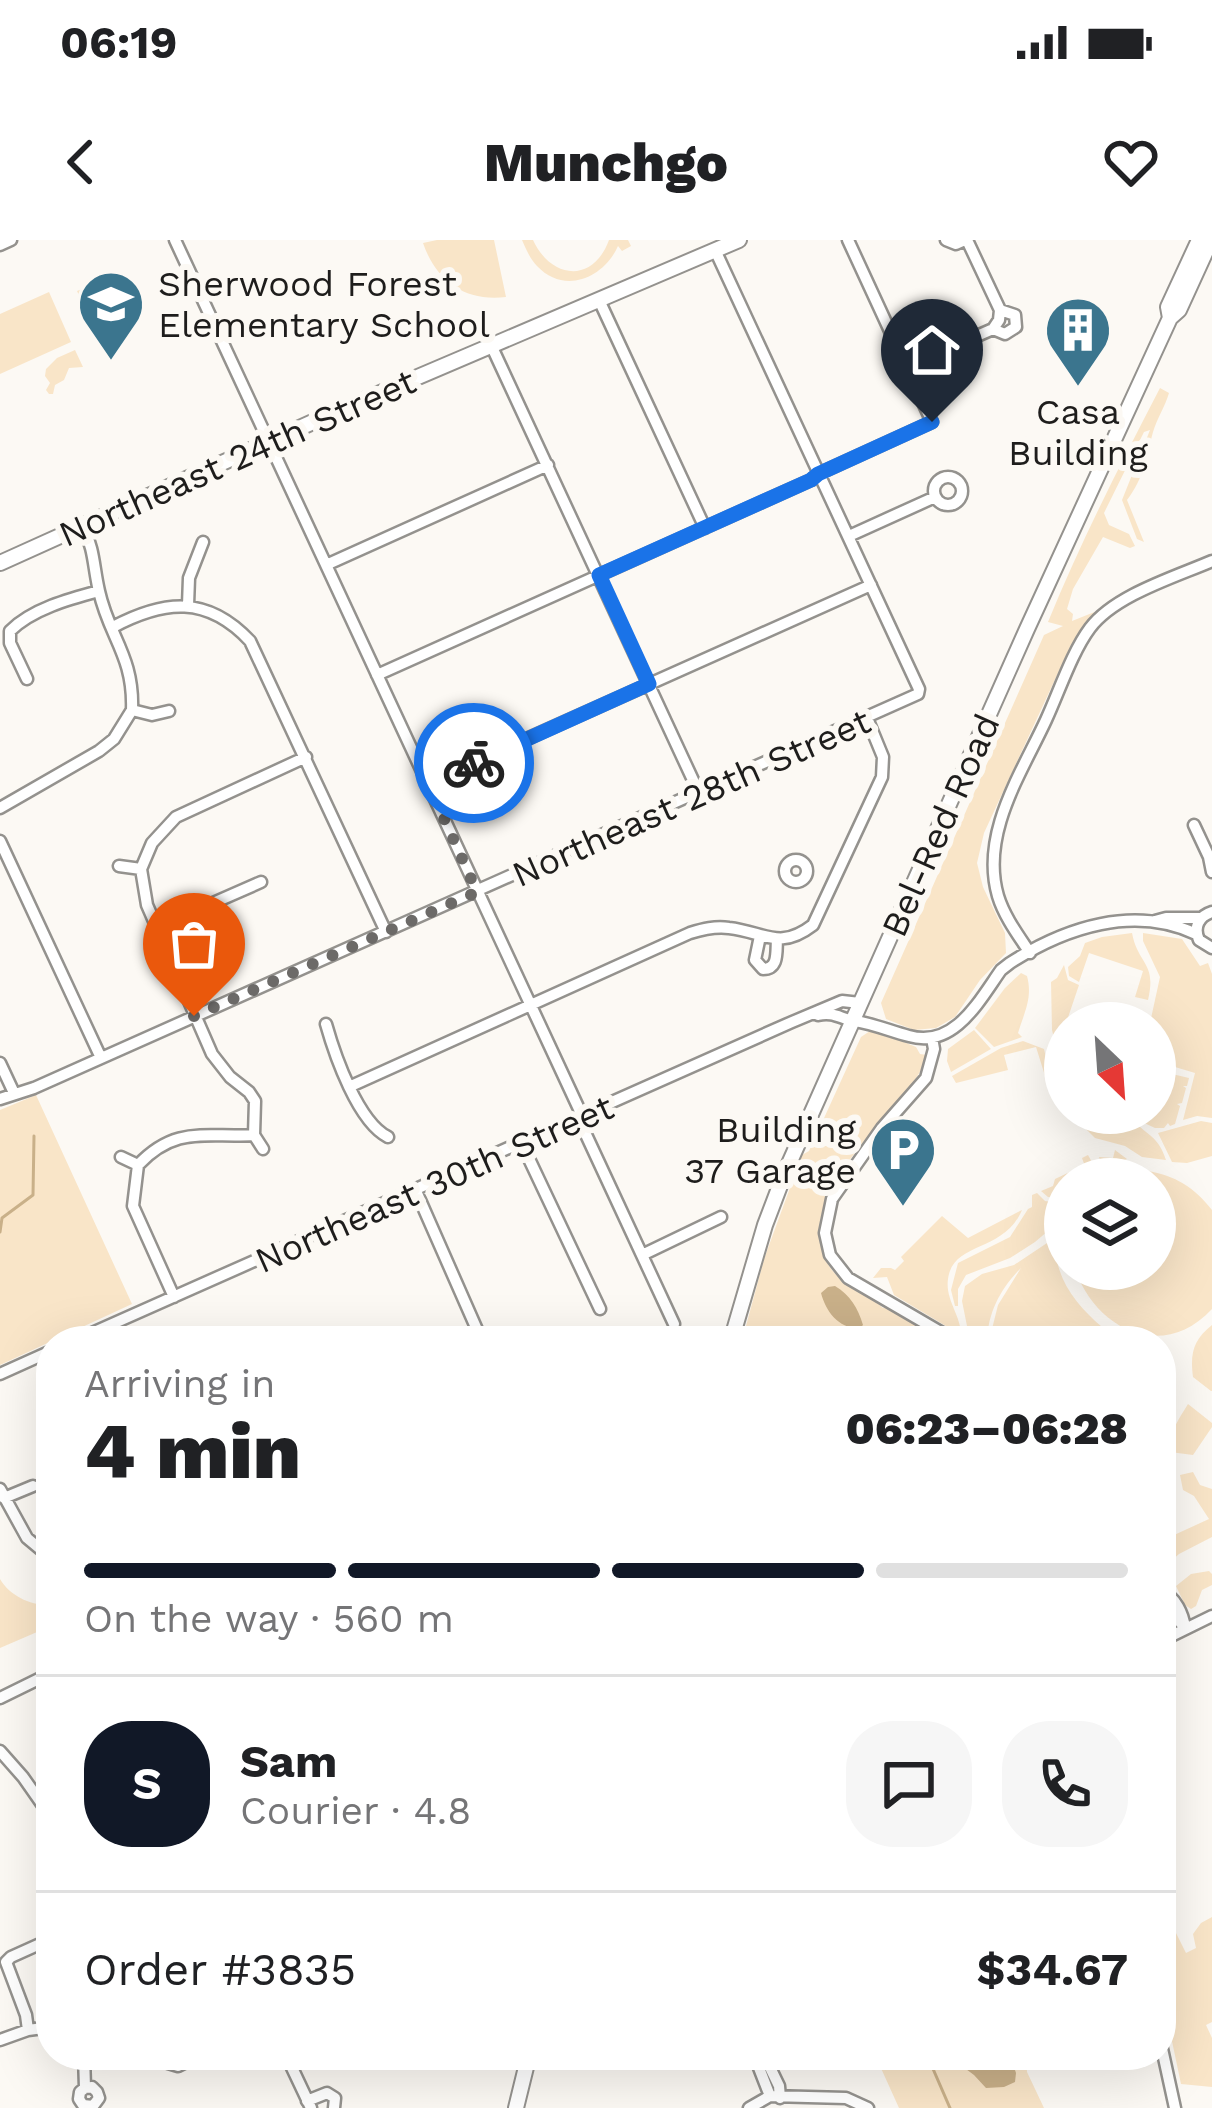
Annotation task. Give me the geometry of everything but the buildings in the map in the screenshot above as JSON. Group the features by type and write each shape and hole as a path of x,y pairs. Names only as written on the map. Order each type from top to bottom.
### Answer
{"main road":[{"name":"Northeast 24th Street","path":"0,562 739,240"},
{"name":"Bel-Red Road","path":"735,1326 778,1191 860,1003 1207,245"},
{"path":"516,2108 526,2070"}],"street":[{"path":"0,245 11,240"},
{"path":"176,240 583,1117 582,1126 674,1324"},
{"path":"377,675 932,422 848,240"},
{"path":"908,366 998,320 1013,312 1016,327 1005,334 998,320 972,247 966,240 956,244 946,240"},
{"path":"428,783 872,585 716,250"},
{"path":"599,300 705,528"},
{"path":"490,345 699,793"},
{"path":"326,565 548,466"},
{"path":"849,536 935,497"},
{"path":"0,808 99,751 114,739 132,710 132,676 98,591 97,568 83,526"},
{"path":"188,605 189,578 203,542"},
{"path":"1030,952 1003,909 993,858 998,824 1022,771 1090,628 1127,599 1212,561"},
{"name":"Northeast 28th Street","path":"0,1099 34,1088 918,694 872,585"},
{"path":"27,679 6,630 70,598 98,591"},
{"path":"112,627 151,610 188,605 224,619 250,641 386,932"},
{"path":"132,710 152,715 170,711"},
{"path":"351,1086 690,933 718,927 777,939 799,935 813,925 882,777 883,757 867,718"},
{"path":"263,1149 254,1136 255,1101 222,1068 194,1016 156,928 142,889 141,869 152,843 176,817 306,757"},
{"path":"1194,825 1211,858 1212,872"},
{"path":"0,841 101,1058"},
{"path":"119,866 141,869"},
{"path":"806,876 831,888"},
{"path":"156,928 261,882"},
{"path":"933,1326 848,1277 838,1268 826,1240 832,1199 882,1128 926,1078 934,1049 932,1038 958,1026 1001,970 1030,952 1097,924 1208,913"},
{"path":"1196,934 1208,913"},
{"path":"1155,921 1196,934 1212,948"},
{"path":"760,936 755,960 763,969 774,964 777,939"},
{"name":"Northeast 30th Street","path":"108,1326 792,1022 842,1001 860,1003"},
{"name":"Northeast 30th Street","path":"792,1022 828,1012 908,1036 932,1038"},
{"path":"326,1024 334,1053 365,1118 388,1138"},
{"path":"0,1063 14,1093"},
{"path":"174,1297 134,1207 138,1165 177,1137 254,1136"},
{"path":"522,1144 600,1310"},
{"path":"121,1157 138,1165"},
{"path":"416,1191 475,1326"},
{"path":"642,1255 721,1217"},
{"path":"0,1373 36,1357"},
{"path":"33,1486 2,1494 36,1546"},
{"path":"1176,1605 1185,1628"},
{"path":"1176,1633 1212,1616"},
{"path":"1176,1618 1185,1628"},
{"path":"0,1698 36,1680"},
{"path":"0,1751 36,1796"},
{"path":"28,2030 6,1962 36,1947"},
{"path":"0,2040 36,2029"},
{"path":"84,2070 85,2088"},
{"path":"293,2070 309,2104 327,2093 335,2098 334,2108"},
{"path":"761,2070 772,2100"},
{"path":"771,2070 779,2086 772,2100"},
{"path":"1167,2070 1175,2108"},
{"path":"749,2108 772,2100 846,2098 863,2107"}],"shaded area":[{"path":"494,240 506,297 478,296 444,278 423,243"},
{"path":"522,240 533,240 550,263 572,271 593,264 609,240 628,240 631,246 622,251 618,246 603,267 571,281 559,280 537,266"},
{"path":"94,284 106,312 90,319 77,291"},
{"path":"49,292 71,342 0,374 0,314"},
{"path":"75,350 83,367 69,368 49,394 46,369"},
{"path":"1160,388 1169,393 1141,476 1127,500 1144,542 1137,539 1122,500 1150,430 1144,432 1104,513 1109,525 1129,534 1135,546 1103,537 1073,589 1067,609 1073,614 1072,621 1097,611 1071,645 984,833 977,863 1005,933 1006,953 955,1017 936,1028 914,1030 886,1019 881,1003 1044,635 1063,626 1048,622"},
{"path":"1132,933 1150,978 1148,1000 1135,997 1143,971 1089,953 1079,982 1069,976 1068,967 1085,943"},
{"path":"1143,933 1182,939 1200,966 1208,963 1212,974 1212,1118 1183,1120 1195,1073 1176,1067 1176,1002 1155,1002 1160,977"},
{"path":"1064,965 1068,980 1079,985 1073,1002 1051,1002 1051,982"},
{"path":"1021,973 1027,976 1029,991 1018,1033 1022,1037 994,1047 975,1028"},
{"path":"873,1029 927,1055 913,1083 853,1155 830,1192 819,1231 822,1251 844,1282 919,1326 746,1326 764,1259 802,1155 809,1151 861,1037"},
{"path":"974,1030 991,1049 951,1072 948,1049"},
{"path":"1023,1041 1044,1049 1044,1073 1036,1047 1004,1055 1008,1070 956,1083 952,1076"},
{"path":"1176,1075 1189,1078 1176,1120"},
{"path":"36,1095 132,1304 84,1326 36,1326 36,1348 0,1365 0,1110"},
{"path":"1212,1123 1212,1156 1187,1163 1170,1158 1158,1134 1176,1134 1176,1128"},
{"path":"1091,1134 1147,1134 1165,1158 1142,1157 1125,1146"},
{"path":"1176,1180 1199,1195 1212,1210 1212,1309 1176,1333 1176,1326 1122,1326 1098,1308 1085,1290 1176,1290"},
{"path":"1037,1193 1044,1200 1044,1234 1010,1258 966,1275 955,1306 951,1290 958,1263 1010,1237 1032,1207 1032,1195"},
{"path":"1022,1210 1004,1234 959,1258 952,1267 948,1287 960,1326 946,1326 894,1295 887,1277 873,1278 881,1268 895,1270 904,1261 901,1257 942,1216 968,1238"},
{"path":"1044,1245 1044,1290 1070,1290 1101,1326 993,1326 998,1305 1021,1268 997,1301 989,1326 967,1326 962,1301 965,1286 982,1274 1014,1265"},
{"path":"828,1287 845,1294 862,1326 848,1326 834,1318 821,1293"},
{"path":"1212,1325 1211,1391 1193,1377 1192,1361 1197,1342"},
{"path":"1188,1404 1212,1427 1193,1455 1176,1453 1176,1425"},
{"path":"1193,1472 1200,1485 1212,1489 1212,1537 1176,1557 1176,1534 1209,1519 1194,1496 1183,1490 1180,1475"},
{"path":"1209,1571 1212,1585 1202,1590 1191,1609 1176,1586 1191,1574"},
{"path":"0,1579 9,1590 36,1604 36,1632 0,1648"},
{"path":"1212,1917 1212,2022 1206,2025 1212,2038 1212,2087 1181,2084 1176,2060 1176,1933 1186,1953 1196,1948 1193,1934"},
{"path":"882,2070 1027,2070 1044,2108 899,2108"},
{"path":"967,2070 1016,2073 1015,2082 986,2088"}],"waterway":[{"path":"0,1232 2,1218 33,1195 34,1136"},
{"path":"934,2070 950,2108"}],"way so far":[{"path":"194,1016 477,892 428,783 474,763"}],"place":[{"name":"Sherwood Forest Elementary School","path":"111,363"},
{"name":"Casa Building","path":"1078,389"},
{"name":"Building 37 Garage","path":"903,1209"}],"route":[{"path":"474,763 649,684 599,575 932,422"}]}
